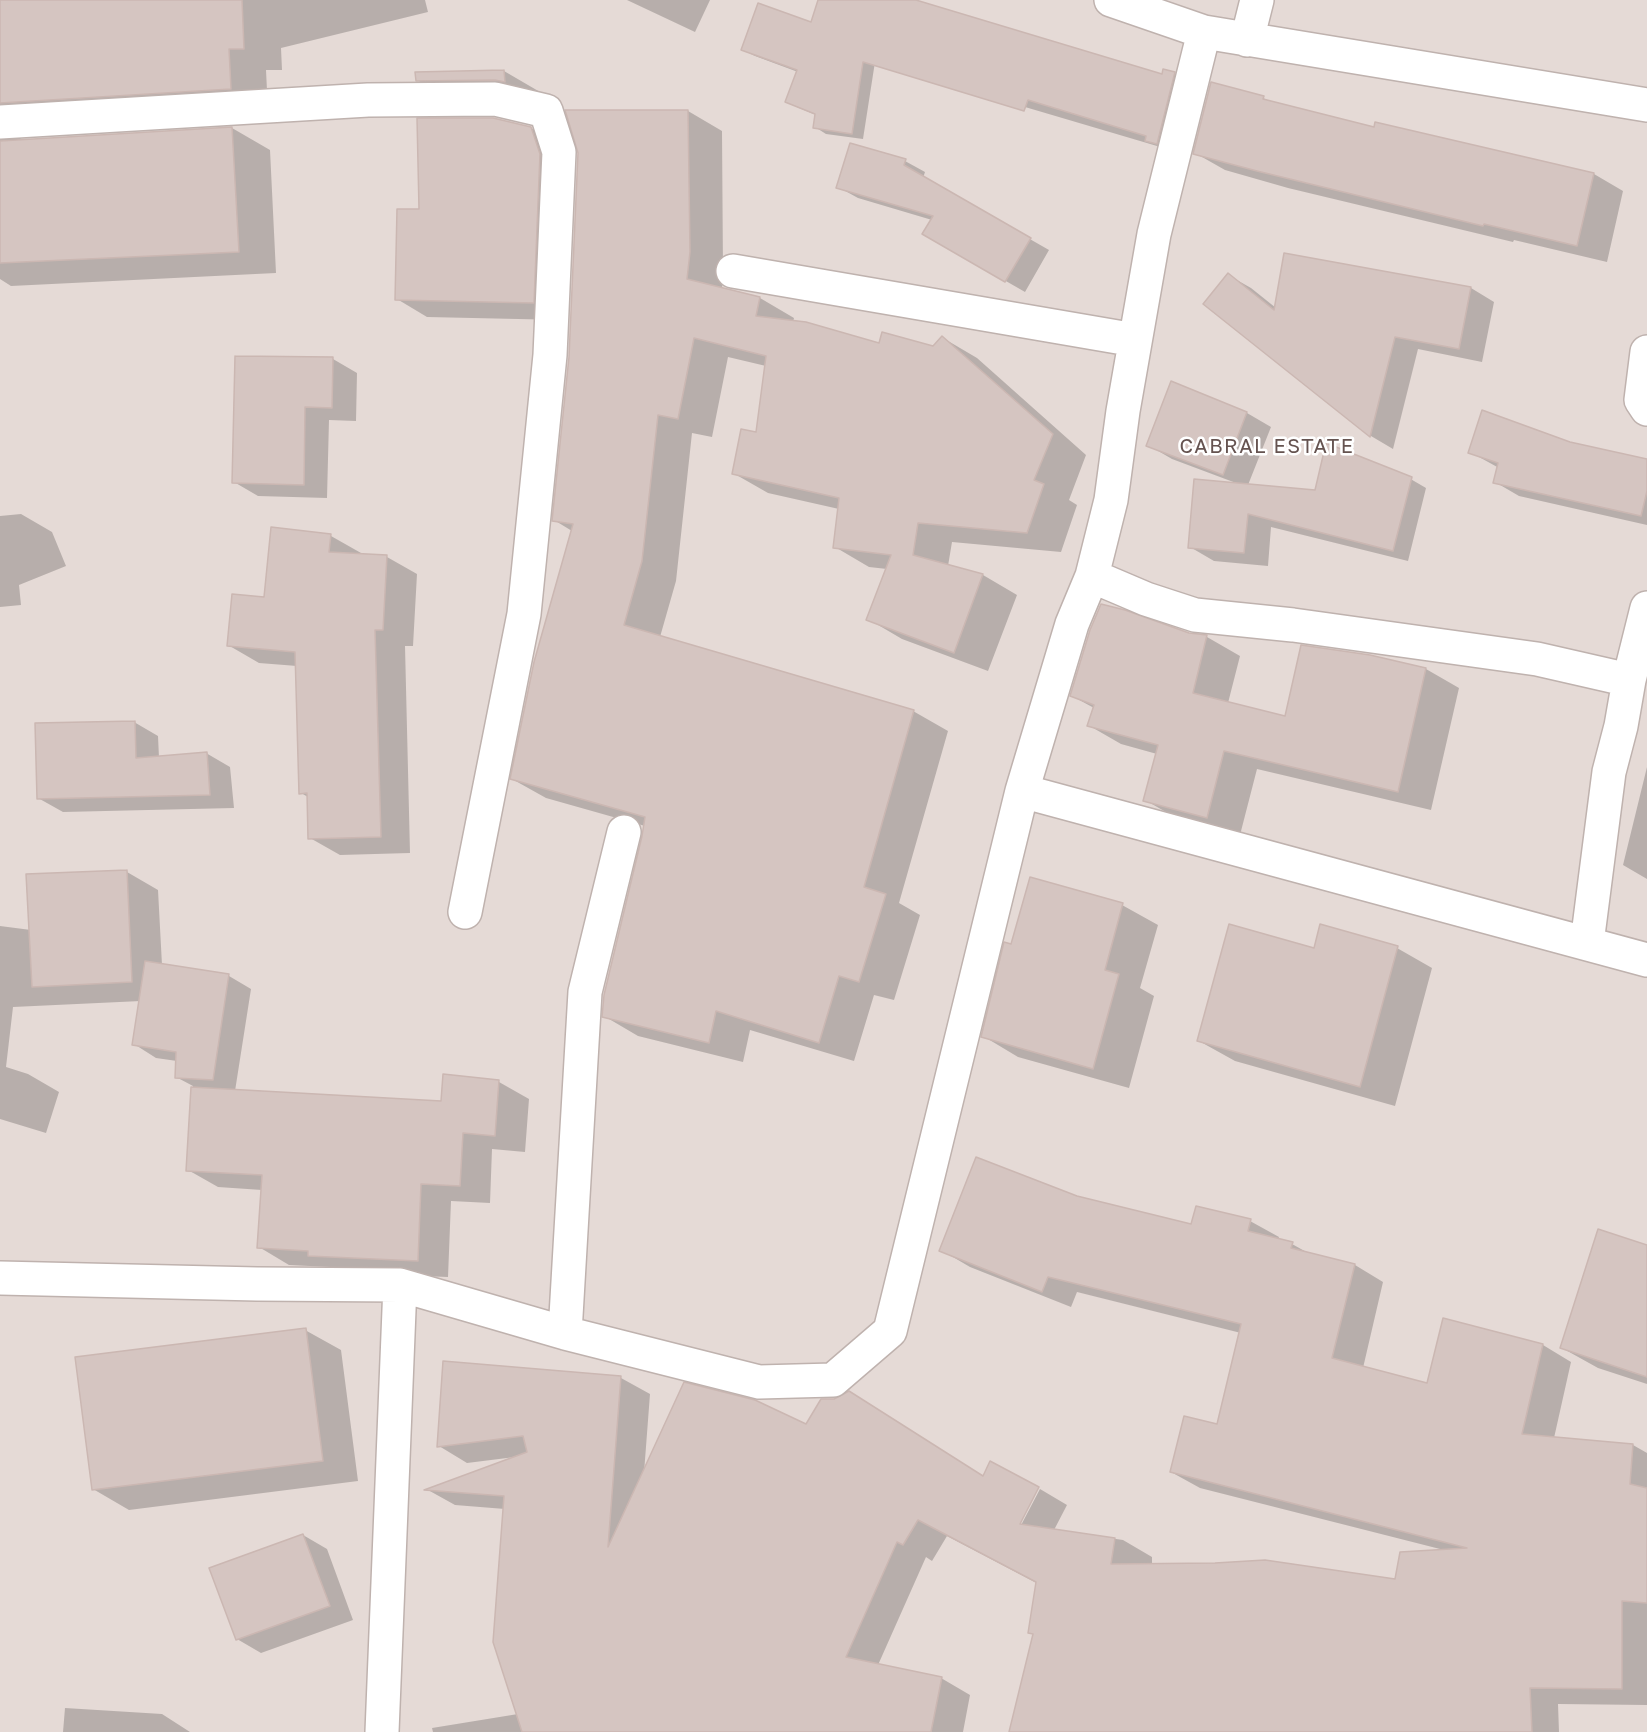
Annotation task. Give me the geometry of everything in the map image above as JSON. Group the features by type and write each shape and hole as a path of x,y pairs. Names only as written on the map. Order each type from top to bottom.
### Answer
{"street":[{"path":"1111,0 1204,32 1647,105"},
{"path":"1247,40 1257,0"},
{"path":"0,1278 400,1285 566,1333 759,1382 833,1380 890,1331 1022,791 1072,624 1092,576 1111,500 1123,411 1154,234 1204,32"},
{"path":"0,122 368,100 495,99 546,111 559,152 550,355 525,602 465,912"},
{"path":"733,271 1135,339"},
{"path":"1647,352 1641,400 1647,409"},
{"path":"1092,576 1146,599 1195,615 1536,659 1629,680"},
{"path":"1587,943 1609,772 1647,608"},
{"path":"1022,791 1647,960"},
{"path":"566,1333 585,992 624,832"},
{"path":"382,1732 400,1285"}],"shaded area":[{"path":"0,0 1647,0 1647,1732 0,1732"}],"building":[{"path":"0,0 242,0 244,49 229,49 231,89 0,103"},
{"path":"818,0 916,0 1162,74 1163,69 1175,72 1157,144 1145,141 1146,136 1028,100 1024,111 863,62 852,134 813,128 815,114 785,102 797,70 741,50 758,3 811,22"},
{"path":"504,70 505,82 495,80 416,81 415,72"},
{"path":"1211,82 1264,96 1263,99 1374,127 1375,122 1594,173 1577,246 1484,224 1483,226 1193,154"},
{"path":"565,110 688,110 690,252 687,279 760,297 756,316 806,322 879,343 882,332 933,346 942,336 1053,434 1034,480 1044,484 1027,533 918,523 913,555 983,574 954,653 866,620 891,555 833,548 839,498 732,474 741,429 756,432 766,356 694,338 678,419 658,415 642,561 624,625 914,710 864,887 886,894 859,982 839,976 819,1043 716,1011 709,1043 602,1017 604,995 645,817 510,779 534,662 573,524 552,521 569,357 578,153"},
{"path":"417,118 493,118 531,127 540,154 534,303 395,300 397,209 419,209"},
{"path":"232,127 239,252 0,263 0,141"},
{"path":"850,143 906,159 904,165 1031,238 1005,282 922,234 933,216 836,188"},
{"path":"1284,253 1471,287 1459,349 1395,337 1370,437 1203,304 1228,273 1274,310"},
{"path":"235,356 333,357 332,408 305,407 304,485 232,483"},
{"path":"1171,381 1247,412 1223,475 1146,446"},
{"path":"1482,410 1570,442 1647,459 1647,491 1641,516 1493,483 1498,463 1468,453"},
{"path":"1326,443 1412,477 1393,551 1248,514 1244,553 1188,548 1194,479 1315,490"},
{"path":"271,527 331,534 329,552 387,555 383,630 375,630 381,837 308,839 307,793 299,794 295,652 227,646 232,594 264,597"},
{"path":"1101,604 1125,610 1189,633 1207,635 1193,693 1285,716 1301,645 1370,655 1426,668 1398,792 1224,751 1207,818 1143,801 1158,745 1087,726 1094,705 1070,696 1090,630"},
{"path":"135,721 136,758 207,752 210,795 37,799 35,723"},
{"path":"127,870 132,982 32,987 26,874"},
{"path":"1030,877 1123,903 1105,970 1119,974 1093,1069 981,1037 1004,942 1011,944"},
{"path":"1229,924 1314,948 1320,924 1398,946 1360,1087 1197,1041"},
{"path":"145,961 229,974 213,1080 175,1078 176,1052 132,1045"},
{"path":"443,1074 499,1080 495,1136 463,1133 460,1186 421,1184 418,1261 308,1256 308,1251 257,1248 262,1175 186,1171 191,1087 441,1101"},
{"path":"976,1157 1077,1196 1191,1224 1196,1206 1251,1219 1248,1231 1293,1242 1291,1248 1355,1264 1332,1358 1427,1383 1443,1318 1543,1344 1522,1434 1633,1444 1630,1484 1647,1488 1647,1603 1622,1601 1622,1689 1530,1688 1532,1732 1009,1732 1033,1634 1028,1633 1036,1582 918,1520 903,1545 897,1542 846,1657 942,1677 931,1732 522,1732 493,1642 504,1496 424,1490 527,1452 523,1436 437,1447 443,1361 621,1376 608,1547 684,1382 755,1400 806,1424 821,1399 834,1399 849,1391 983,1476 990,1461 1039,1487 1020,1524 1115,1538 1111,1564 1265,1560 1395,1579 1400,1552 1467,1548 1170,1472 1184,1416 1217,1424 1241,1324 1048,1277 1042,1292 939,1251"},
{"path":"1598,1229 1647,1245 1647,1377 1560,1348"},
{"path":"306,1328 323,1461 92,1490 75,1357"},
{"path":"303,1534 330,1606 236,1640 209,1568"}],"district":[{"name":"CABRAL ESTATE","path":"1267,447"}]}
